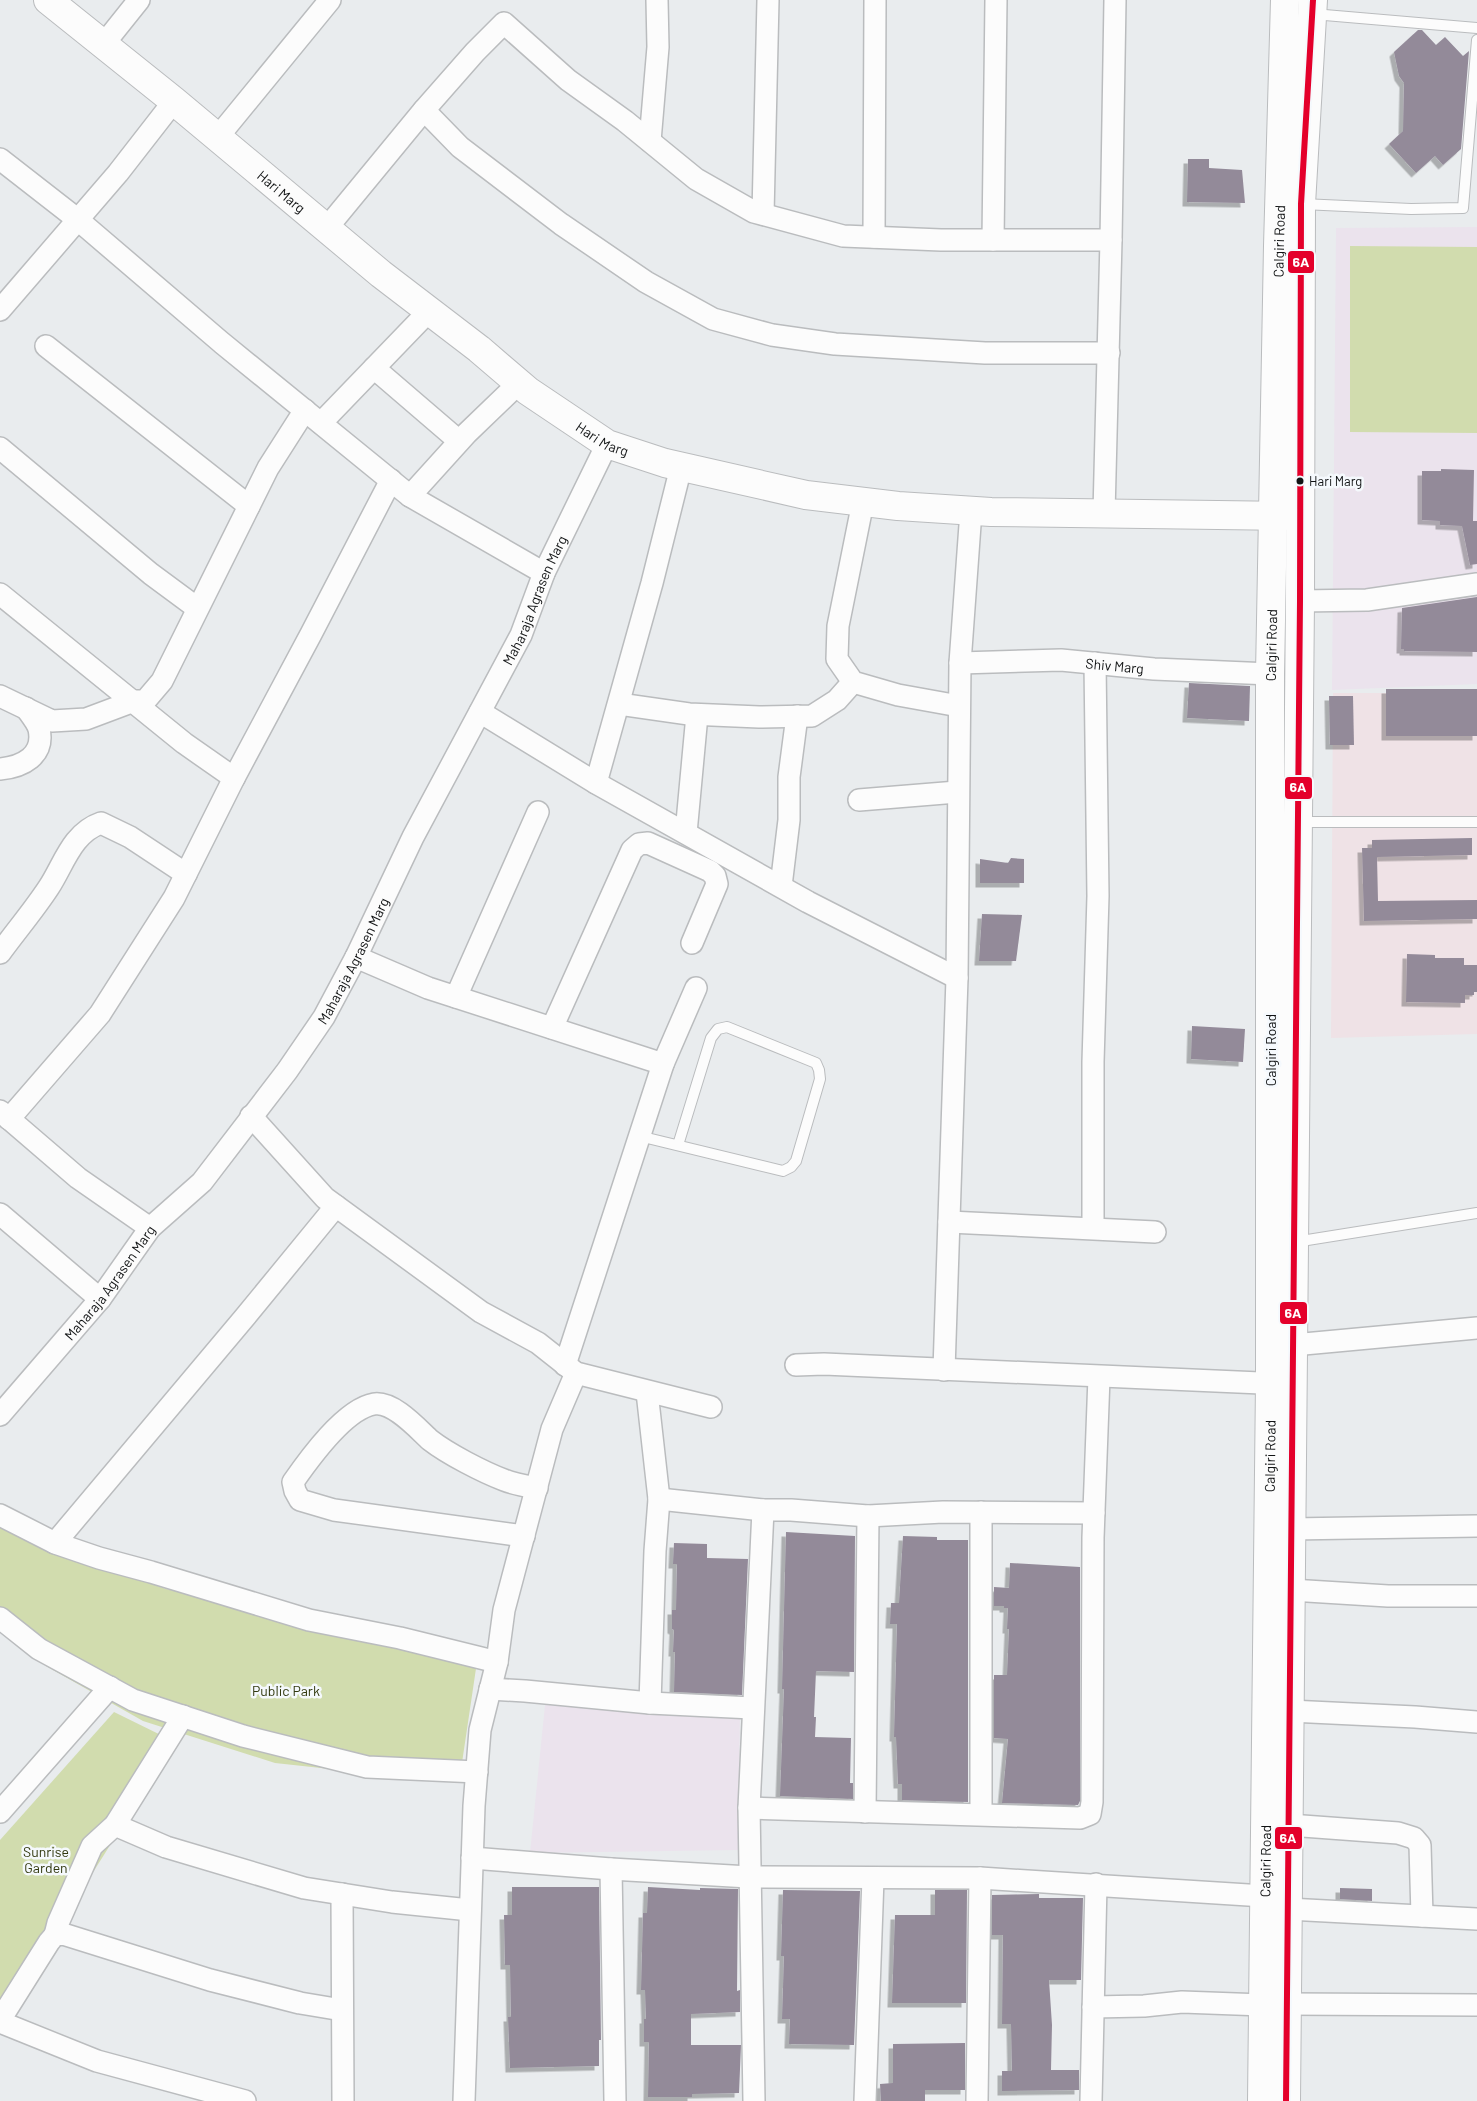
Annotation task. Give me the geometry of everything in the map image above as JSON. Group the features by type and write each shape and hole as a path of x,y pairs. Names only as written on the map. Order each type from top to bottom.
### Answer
{"main road":[{"name":"Hari Marg","path":"48,0 174,101 326,228 519,383 607,444 681,467 806,496 971,511 1300,517"},
{"name":"Calgiri Road","path":"1286,0 1278,246 1270,674 1281,1384 1264,1896 1286,2101"},
{"name":"Calgiri Road","path":"1262,2101 1288,1909 1291,1529 1281,1384 1293,1345 1300,601 1301,204 1313,7"}],"street":[{"path":"103,45 139,0"},
{"path":"217,138 330,0"},
{"path":"650,141 658,47 657,0"},
{"path":"763,214 768,0"},
{"path":"874,237 875,0"},
{"path":"993,240 996,0"},
{"path":"1104,513 1112,240 1115,0"},
{"path":"326,228 424,110 481,45 504,23 568,80 650,141 696,179 754,212 844,236 941,240 1112,240"},
{"path":"0,310 118,173 174,101"},
{"path":"424,110 460,147 561,224 646,282 713,319 772,335 835,344 984,353 1109,353"},
{"path":"0,159 77,219 222,343 410,496 544,573"},
{"path":"0,696 52,721 86,719 134,701 145,701 162,681 268,468 313,417 374,368 429,311"},
{"path":"46,346 249,506"},
{"path":"374,368 459,441"},
{"path":"410,496 459,441 519,383"},
{"name":"Maharaja Agrasen Marg","path":"4,1406 100,1299 150,1228 202,1182 287,1071 324,1017 356,957 413,836 520,635 544,573 607,444"},
{"path":"0,448 151,574 197,608"},
{"path":"596,782 619,704 681,467"},
{"path":"150,1228 78,1178 4,1115 100,1014 174,898 234,778 312,634 391,480"},
{"path":"863,502 838,626 837,659 853,682 898,695 959,706"},
{"path":"944,1370 957,978 957,792 960,663 971,511"},
{"path":"1300,601 1367,600 1477,584"},
{"path":"0,594 184,743 234,778"},
{"name":"Shiv Marg","path":"960,663 1061,660 1154,669 1270,674"},
{"path":"1092,1228 1098,896 1095,663"},
{"path":"619,704 697,715 812,716 837,700 853,682"},
{"path":"0,769 25,764 38,749 38,729 26,708"},
{"path":"480,712 596,782 781,886 957,978"},
{"path":"686,833 697,715"},
{"path":"781,886 789,820 788,777 797,716"},
{"path":"859,800 957,792"},
{"path":"456,997 538,812"},
{"path":"0,953 49,886 74,843 90,827 101,823 130,836 186,874"},
{"path":"552,1028 632,850 639,844 648,843 710,871 715,876 717,884 692,943"},
{"path":"356,957 428,988 663,1064"},
{"path":"464,2101 472,1858 480,1730 497,1662 504,1610 552,1429 639,1136 663,1064 696,988"},
{"path":"251,1116 325,1198 481,1312 538,1342 570,1369 647,1392 711,1407"},
{"path":"55,1543 336,1206"},
{"path":"0,1214 100,1299"},
{"path":"949,1222 1155,1232"},
{"path":"1293,1345 1477,1328"},
{"path":"796,1365 824,1364 1281,1384"},
{"path":"749,1808 1080,1818 1090,1814 1092,1802 1094,1513 1100,1377"},
{"path":"647,1392 659,1499 655,1551 650,1703"},
{"path":"524,1536 334,1510 300,1500 293,1482 318,1450 351,1414 374,1404 392,1407 433,1442 480,1470 504,1480 537,1488"},
{"path":"659,1499 763,1510 791,1510 868,1516 981,1512 1094,1513"},
{"path":"754,2101 749,1808 752,1708 763,1510"},
{"path":"981,1512 981,1814"},
{"path":"0,1514 55,1543 99,1558 309,1620 400,1638 497,1662"},
{"path":"865,1812 868,1516"},
{"path":"1291,1529 1477,1526"},
{"path":"1291,1590 1388,1596 1477,1596"},
{"path":"0,1618 39,1649 134,1700 243,1736 367,1767 477,1772"},
{"path":"0,1812 110,1687"},
{"path":"490,1689 650,1703 752,1708"},
{"path":"1290,1711 1477,1722"},
{"path":"183,1716 114,1825 92,1846 58,1923 55,1935 0,2021 97,2061 245,2101"},
{"path":"114,1825 166,1847 304,1888 392,1902 470,1910"},
{"path":"1288,1825 1398,1833 1414,1838 1420,1845 1422,1916"},
{"path":"472,1858 749,1877 980,1878 1264,1896"},
{"path":"611,1869 615,2101"},
{"path":"865,2101 873,1878"},
{"path":"977,2101 980,1878"},
{"path":"1091,2101 1096,1884"},
{"path":"342,1894 342,2101"},
{"path":"1288,1909 1477,1920"},
{"path":"55,1935 72,1936 210,1980 300,2003 342,2010"},
{"path":"1093,2007 1144,2006 1182,2002 1275,2005 1477,2005"}],"lane":[{"path":"1313,7 1477,28"},
{"path":"1301,204 1411,209 1463,208 1477,40"},
{"path":"1297,822 1477,822"},
{"path":"639,1136 784,1171 791,1168 796,1161 820,1079 816,1064 727,1027 718,1029 711,1038 678,1145"},
{"path":"1294,1242 1477,1213"}],"shaded area":[{"path":"1477,227 1477,684 1332,690 1336,228"},
{"path":"1333,693 1477,693 1477,1034 1331,1038"},
{"path":"545,1705 740,1711 738,1850 530,1853"}],"green space":[{"path":"1350,246 1477,247 1477,433 1350,432"},
{"name":"Public Park","path":"0,1507 55,1550 166,1589 478,1655 459,1783 275,1763 143,1721 46,1666 0,1626"},
{"name":"Sunrise Garden","path":"114,1712 175,1742 0,2020 0,1840"}],"building":[{"path":"1418,30 1422,30 1436,45 1445,37 1463,56 1469,51 1461,149 1443,165 1435,156 1416,173 1389,144 1403,131 1404,83 1399,76 1394,52"},
{"path":"1188,159 1209,159 1209,168 1242,170 1245,203 1187,202"},
{"path":"1441,469 1474,470 1473,521 1477,521 1477,564 1470,565 1462,526 1440,525 1440,521 1422,520 1422,471 1441,471"},
{"path":"1477,597 1477,652 1404,651 1404,649 1401,649 1402,608"},
{"path":"1189,683 1250,686 1249,721 1187,718"},
{"path":"1386,689 1477,689 1477,736 1386,736"},
{"path":"1329,696 1353,696 1354,745 1330,745"},
{"path":"1472,838 1472,855 1377,857 1378,901 1477,900 1477,919 1364,921 1362,848 1372,848 1372,840"},
{"path":"1011,858 1024,859 1024,883 980,883 980,859 1008,863"},
{"path":"982,914 1022,915 1016,961 979,961"},
{"path":"1407,954 1435,955 1435,958 1464,958 1464,965 1477,965 1477,992 1474,992 1474,995 1465,995 1465,1003 1406,1002"},
{"path":"1192,1026 1245,1029 1243,1062 1191,1059"},
{"path":"786,1532 855,1536 854,1672 816,1671 814,1717 816,1717 815,1737 851,1738 850,1783 853,1783 853,1799 780,1796 784,1689 782,1689"},
{"path":"903,1536 937,1537 937,1540 968,1540 968,1802 902,1800 902,1784 898,1784 896,1737 894,1737 897,1624 890,1624 891,1603 899,1603"},
{"path":"674,1543 707,1544 707,1558 748,1559 742,1695 674,1692 675,1652 673,1652 674,1630 672,1629 672,1610 676,1610 677,1564 673,1564"},
{"path":"1010,1563 1080,1567 1080,1801 1078,1805 1002,1803 1008,1739 994,1738 994,1675 1007,1675 1009,1629 1007,1629 1008,1608 994,1606 994,1587 1009,1588"},
{"path":"512,1887 599,1887 601,2040 599,2040 599,2066 510,2068 508,2017 511,2017 510,1965 505,1965 504,1915 512,1915"},
{"path":"648,1887 700,1890 700,1888 738,1889 737,1991 740,1990 740,2012 691,2014 691,2045 741,2045 739,2093 692,2094 692,2097 648,2097 649,2042 644,2042 644,2019 646,2019 645,1990 641,1990 643,1913 647,1913"},
{"path":"1340,1888 1372,1889 1372,1901 1340,1899"},
{"path":"783,1890 860,1891 854,2045 789,2044 790,2019 782,2019 784,1956 781,1956"},
{"path":"935,1890 967,1890 966,2003 892,2003 895,1915 935,1915"},
{"path":"1039,1894 1039,1898 1083,1898 1081,1980 1049,1980 1052,2025 1051,2070 1079,2070 1079,2090 1002,2091 1002,2071 1012,2071 1011,2024 1002,2024 1003,1935 992,1935 992,1895"},
{"path":"965,2043 965,2090 925,2090 925,2101 881,2101 880,2084 893,2083 893,2044"}],"transit line":[{"name":"6A","path":"1286,2101 1300,601 1301,204 1313,0"}],"place":[{"name":"Hari Marg","path":"1300,481"}]}
